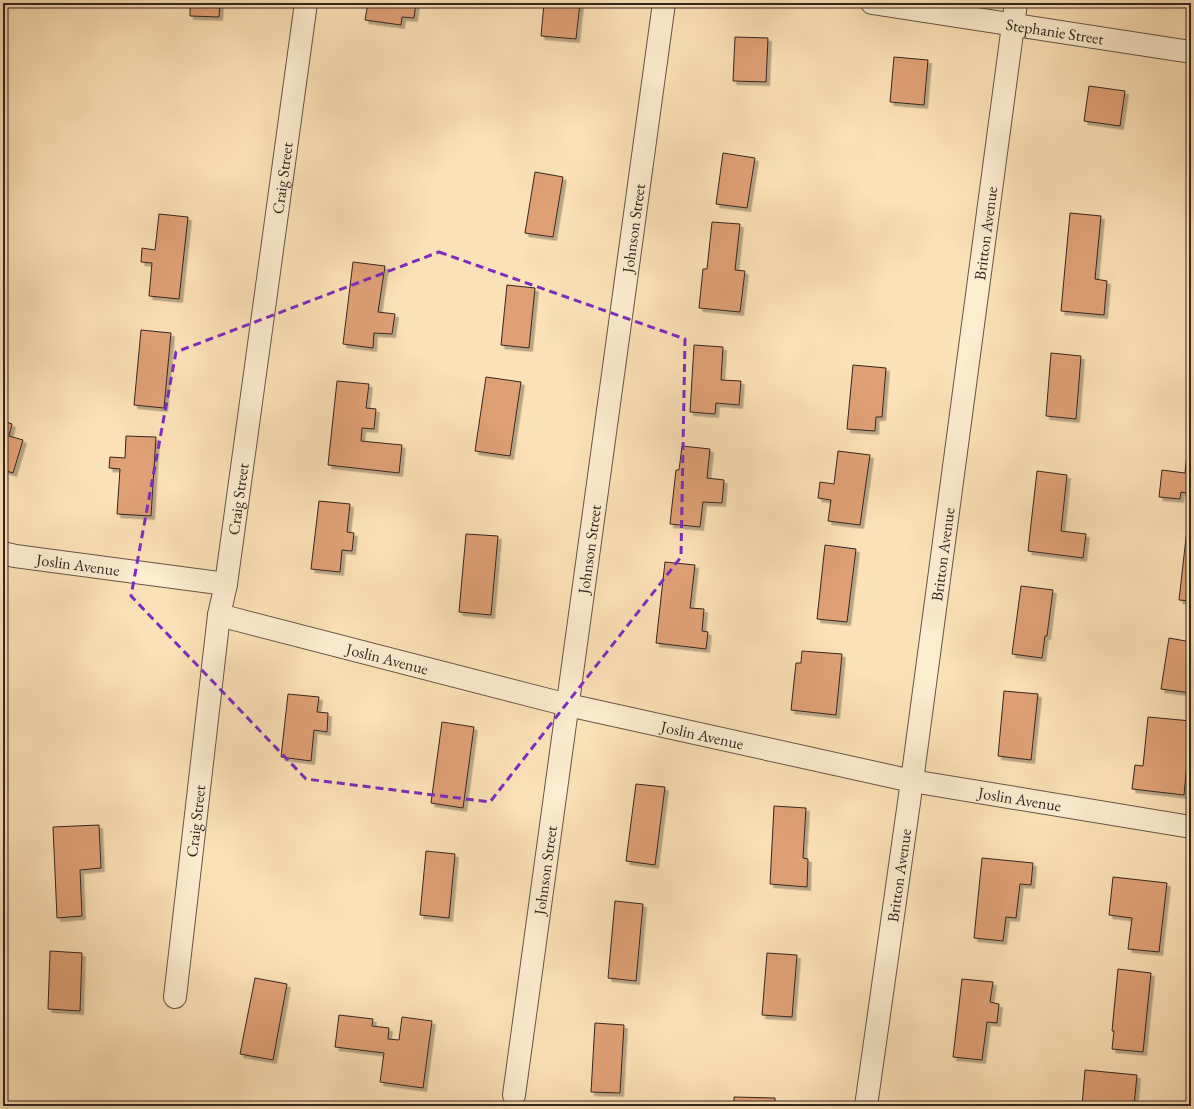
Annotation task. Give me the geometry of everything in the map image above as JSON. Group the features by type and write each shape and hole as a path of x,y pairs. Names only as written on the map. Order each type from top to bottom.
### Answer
{"street":[{"name":"Craig Street","path":"175,997 219,615 226,584 306,3"},
{"name":"Johnson Street","path":"514,1095 664,3"},
{"name":"Stephanie Street","path":"872,3 1191,52"},
{"name":"Britton Avenue","path":"866,1106 912,781 1016,3"},
{"name":"Joslin Avenue","path":"3,553 15,556 226,584"},
{"name":"Joslin Avenue","path":"219,615 568,705 912,781 1191,827"}],"highlighted area":[{"path":"439,252 685,339 681,557 490,802 306,779 131,596 176,352"}],"building":[{"path":"190,3 220,3 219,17 190,16"},
{"path":"368,3 416,3 414,18 402,17 401,25 365,20"},
{"path":"544,3 580,3 576,39 541,36"},
{"path":"735,37 768,38 766,82 733,81"},
{"path":"894,57 928,60 924,105 890,102"},
{"path":"1089,86 1125,91 1120,126 1084,121"},
{"path":"723,153 755,158 747,208 716,204"},
{"path":"535,172 563,177 553,237 525,233"},
{"path":"1070,213 1101,216 1095,279 1107,281 1104,315 1061,311"},
{"path":"159,214 188,217 179,299 149,296 152,263 141,262 142,248 155,250"},
{"path":"712,222 740,224 735,270 745,271 740,312 699,308 703,269 707,269"},
{"path":"353,262 385,266 378,312 395,314 392,334 374,333 373,348 343,344"},
{"path":"507,285 535,288 529,348 501,345"},
{"path":"141,330 171,333 164,408 134,405"},
{"path":"694,345 723,347 721,380 741,381 739,405 716,403 715,414 690,412"},
{"path":"1051,353 1081,356 1076,419 1046,416"},
{"path":"853,365 886,368 882,417 876,417 875,431 847,429"},
{"path":"486,377 521,382 510,456 475,451"},
{"path":"337,381 369,384 366,408 376,409 374,429 362,428 361,441 402,445 399,473 328,465"},
{"path":"3,421 12,424 9,436 23,440 13,473 3,470"},
{"path":"126,436 156,437 151,516 117,514 120,469 109,468 110,457 125,458"},
{"path":"1188,443 1191,444 1191,494 1181,492 1180,499 1159,497 1162,470 1185,473"},
{"path":"682,446 710,449 707,478 724,480 722,503 703,502 700,527 670,524 676,470 679,470"},
{"path":"838,451 870,455 860,525 828,521 831,500 818,498 820,482 834,484"},
{"path":"1037,471 1067,475 1061,531 1086,534 1083,558 1028,551"},
{"path":"319,501 350,504 347,532 354,533 352,551 342,550 340,572 311,569"},
{"path":"1188,520 1191,520 1191,601 1179,600"},
{"path":"466,534 498,536 491,615 459,612"},
{"path":"825,545 856,549 847,622 817,619"},
{"path":"665,562 695,565 690,608 704,609 702,631 708,632 706,649 656,643"},
{"path":"1021,586 1053,590 1047,636 1045,636 1042,658 1012,654"},
{"path":"1169,638 1191,642 1191,693 1161,689"},
{"path":"802,651 842,654 836,715 791,710 796,663 801,663"},
{"path":"1004,691 1038,694 1031,760 998,756"},
{"path":"288,694 319,697 317,712 328,713 327,732 314,730 311,761 281,757"},
{"path":"1148,717 1191,721 1184,795 1132,789 1135,765 1143,766"},
{"path":"442,722 474,727 463,808 431,803"},
{"path":"636,784 665,787 655,865 626,861"},
{"path":"774,806 806,808 803,858 808,859 807,887 770,884"},
{"path":"99,825 101,868 80,870 82,916 57,918 53,827"},
{"path":"426,851 455,854 449,918 420,915"},
{"path":"982,858 1033,863 1031,885 1020,884 1016,918 1006,917 1003,941 974,938"},
{"path":"1113,877 1167,883 1159,952 1128,949 1132,918 1109,915"},
{"path":"615,901 643,904 636,981 608,978"},
{"path":"50,951 82,953 80,1011 48,1009"},
{"path":"767,953 797,955 792,1017 762,1015"},
{"path":"1118,969 1151,973 1143,1052 1112,1049 1114,1031 1112,1031"},
{"path":"255,978 287,984 273,1060 240,1054"},
{"path":"962,979 993,982 990,1002 999,1004 997,1023 987,1022 982,1060 953,1057"},
{"path":"339,1015 373,1019 372,1026 389,1028 388,1039 399,1040 402,1017 432,1021 423,1088 380,1082 384,1053 335,1047"},
{"path":"595,1023 624,1025 620,1093 591,1092"},
{"path":"1085,1070 1137,1075 1134,1106 1082,1106"},
{"path":"734,1097 775,1098 775,1106 734,1106"}]}
